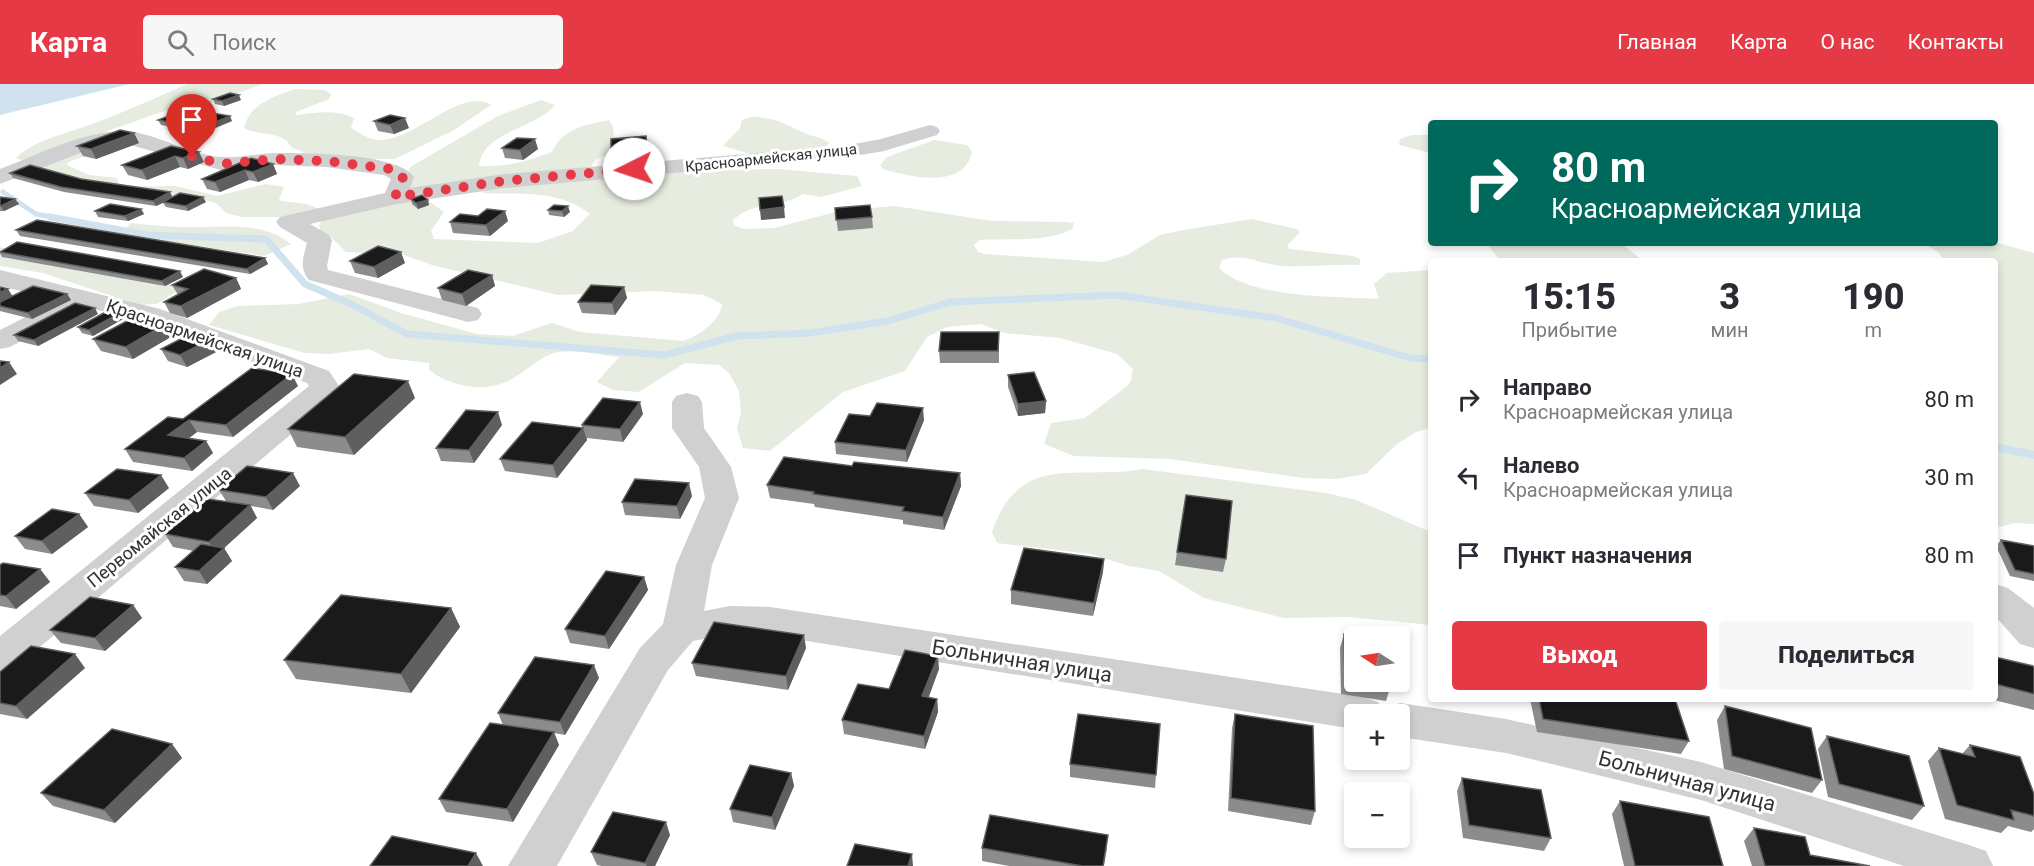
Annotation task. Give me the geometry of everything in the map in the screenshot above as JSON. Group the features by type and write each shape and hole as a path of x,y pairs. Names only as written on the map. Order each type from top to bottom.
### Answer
{"street":[{"name":"Красноармейская улица","path":"468,314 318,275 314,266 320,240 288,222 395,197 515,180 843,153 884,145 930,131"},
{"path":"0,177 88,143 123,137 221,164 304,159 390,169 403,177 395,197"},
{"name":"Красноармейская улица","path":"0,278 150,315 319,377 324,386 318,396"},
{"path":"0,341 84,298"},
{"name":"Первомайская улица","path":"0,658 318,396"},
{"path":"532,866 654,659 681,629 694,565 722,498 715,467 688,428 687,402"},
{"path":"1998,599 2014,610 2034,634"},
{"name":"Больничная улица","path":"681,629 730,620 770,621 1344,711"},
{"name":"Больничная улица","path":"1410,722 1506,736 1701,781 1970,866"}],"shaded area":[{"path":"187,84 263,84 206,105 207,113 185,109 167,110 23,161 16,158 32,146 140,105"},
{"path":"295,89 325,90 331,94 329,99 296,112 296,115 325,112 347,115 354,118 351,128 372,139 387,139 402,135 464,103 478,101 491,105 454,130 395,159 361,159 306,153 292,148 283,138 244,128 251,112 257,107 271,98"},
{"path":"541,100 555,105 547,113 490,145 482,155 479,166 499,166 533,159 552,152 562,138 576,129 609,120 613,127 614,137 625,140 628,146 596,159 590,168 409,189 405,182 410,167 498,116"},
{"path":"752,117 775,120 829,143 823,150 750,154 723,146 740,128 742,120"},
{"path":"1412,135 1428,135 1428,152 1399,145 1400,139"},
{"path":"934,140 967,145 972,152 967,164 959,172 935,178 894,172 883,169 880,165 887,157"},
{"path":"81,148 89,155 70,161 67,165 89,175 117,178 118,183 125,187 175,186 217,196 266,184 284,187 279,199 281,201 307,204 319,209 299,217 241,217 226,213 216,203 206,200 171,195 140,195 24,173"},
{"path":"778,169 857,176 862,186 821,197 803,194 784,202 749,210 733,220 734,225 743,229 774,228 840,211 895,206 992,221 1074,223 1072,229 1050,236 980,240 974,245 978,252 985,254 1103,262 1127,255 1160,235 1252,219 1297,229 1300,232 1287,246 1290,249 1353,256 1360,259 1360,265 1283,266 1237,257 1222,260 1219,268 1233,278 1251,286 1295,294 1379,299 1374,284 1387,273 1428,270 1428,429 1416,432 1397,444 1366,474 1336,479 1303,478 1170,459 1074,456 1044,444 1051,423 1085,418 1126,387 1131,381 1133,369 1117,354 1060,338 1004,333 981,324 947,327 927,337 905,371 843,392 770,451 743,448 737,429 741,412 739,391 729,373 719,365 685,363 639,392 613,390 597,382 619,357 566,351 547,356 505,382 494,386 471,387 438,376 429,370 429,363 387,358 369,349 329,354 304,353 209,325 219,312 237,306 299,304 349,294 401,313 477,334 513,336 552,323 580,332 683,341 702,332 713,322 722,304 704,295 655,291 558,295 432,265 401,254 346,252 330,236 320,231 319,225 324,219 386,204 427,200 444,212 431,231 434,239 538,243 573,231 590,214 565,200 539,195 482,193 486,188 683,170"},
{"path":"131,223 173,227 254,228 279,236 291,244 264,256 119,234"},
{"path":"1998,243 2034,253 2034,524 2015,523 1998,527 1998,258 1943,258 1937,251 1928,246 1998,246"},
{"path":"1488,246 1625,246 1639,258 1498,258"},
{"path":"0,247 7,249 5,258 165,282 179,290 157,304 139,305 43,273 0,266"},
{"path":"1143,469 1326,493 1356,500 1428,531 1428,625 1348,617 1284,618 1204,598 1159,571 1129,566 1091,554 997,543 992,532 1004,506 1018,489 1035,479 1054,474"}],"water":[{"path":"0,84 130,84 0,115"}],"building":[{"path":"230,93 239,95 222,101 213,99"},
{"path":"188,109 230,116 201,128 158,120"},
{"path":"390,115 405,118 390,125 374,121"},
{"path":"120,130 134,133 91,149 77,146"},
{"path":"646,136 646,146 611,149 611,139"},
{"path":"517,138 535,139 520,150 502,148"},
{"path":"171,146 199,152 183,158 175,156 142,170 122,165"},
{"path":"251,158 273,164 253,172 245,170 215,182 202,179"},
{"path":"30,165 81,179 170,192 153,201 61,187 10,173"},
{"path":"180,193 203,197 186,206 163,202"},
{"path":"422,195 428,200 416,203 411,199"},
{"path":"782,196 784,207 760,210 759,198"},
{"path":"0,197 15,199 0,206"},
{"path":"110,204 141,209 125,216 95,211"},
{"path":"554,205 568,206 562,211 548,210"},
{"path":"870,205 872,217 836,220 835,208"},
{"path":"487,209 505,211 486,225 450,222 460,214 478,216"},
{"path":"37,220 265,258 247,269 16,230"},
{"path":"17,242 180,271 162,281 0,252"},
{"path":"378,246 401,252 374,267 350,261"},
{"path":"204,269 236,278 181,306 164,302 188,289 172,285"},
{"path":"468,270 492,275 462,294 438,288"},
{"path":"591,285 624,287 612,303 578,302"},
{"path":"33,286 67,294 28,313 0,306 0,302"},
{"path":"75,303 95,308 34,340 14,335"},
{"path":"109,310 120,313 89,330 78,327"},
{"path":"138,315 169,322 126,347 93,339"},
{"path":"194,332 213,338 180,355 161,349"},
{"path":"941,332 999,332 998,351 939,351"},
{"path":"0,361 9,362 0,368"},
{"path":"252,368 292,374 226,425 189,420 168,435 206,441 184,458 125,449 168,417 183,419"},
{"path":"1034,372 1046,401 1018,404 1008,375"},
{"path":"354,374 408,381 345,437 288,429"},
{"path":"603,398 640,402 620,429 582,425"},
{"path":"877,403 923,408 906,450 835,442 849,414 870,416"},
{"path":"466,410 498,412 469,450 436,448"},
{"path":"532,422 583,428 553,465 500,459"},
{"path":"784,457 852,466 854,462 960,473 943,517 902,511 904,507 767,485"},
{"path":"247,466 293,473 266,497 219,490"},
{"path":"117,469 161,475 129,500 85,493"},
{"path":"635,479 689,483 677,506 622,502"},
{"path":"1186,495 1232,501 1226,559 1177,552"},
{"path":"208,499 250,505 209,542 165,534"},
{"path":"52,509 79,514 42,541 15,536"},
{"path":"2001,540 2034,546 2034,574 2015,570"},
{"path":"201,544 224,548 199,571 175,567"},
{"path":"1024,548 1104,559 1094,603 1011,590"},
{"path":"3,563 40,569 6,596 0,595 0,565"},
{"path":"606,571 644,577 605,636 565,629"},
{"path":"341,595 451,608 401,674 284,660"},
{"path":"90,597 133,605 95,638 50,630"},
{"path":"714,622 804,635 786,676 692,663"},
{"path":"31,646 75,654 16,706 0,703 0,672"},
{"path":"905,650 938,656 922,696 937,699 924,736 842,720 858,684 889,689"},
{"path":"535,657 594,665 560,722 498,713"},
{"path":"1998,658 2033,666 2034,694 1998,685"},
{"path":"1540,702 1676,702 1689,741 1543,719"},
{"path":"1725,706 1811,728 1822,780 1732,756"},
{"path":"1078,714 1160,724 1156,775 1070,764"},
{"path":"1235,714 1313,726 1315,811 1231,798"},
{"path":"490,723 554,732 507,809 439,799"},
{"path":"112,729 172,744 104,810 41,793"},
{"path":"1827,736 1909,756 1924,806 1839,784"},
{"path":"1970,745 2020,757 2034,794 2034,816 2011,810 2014,820 1957,805 1939,748 1975,757"},
{"path":"750,765 791,773 772,817 730,809"},
{"path":"1462,778 1541,790 1551,838 1469,825"},
{"path":"1620,801 1709,817 1723,866 1635,866"},
{"path":"613,812 666,822 645,863 591,852"},
{"path":"990,815 1108,835 1103,866 1082,866 982,848"},
{"path":"1754,828 1805,837 1810,855 1870,866 1765,866"},
{"path":"392,836 476,853 468,866 370,866"},
{"path":"855,844 912,854 908,866 847,866"}],"waterway":[{"path":"3,192 36,214 58,218"},
{"path":"50,217 147,235 266,239 305,284 351,304 407,334 664,355 737,336 810,333 888,321 950,302 1117,295 1275,318 1411,358 1428,359"},
{"path":"1998,448 2034,455"}],"route":[{"path":"192,156 221,164 304,159 390,169 403,177 395,197 504,181 634,169"}]}
